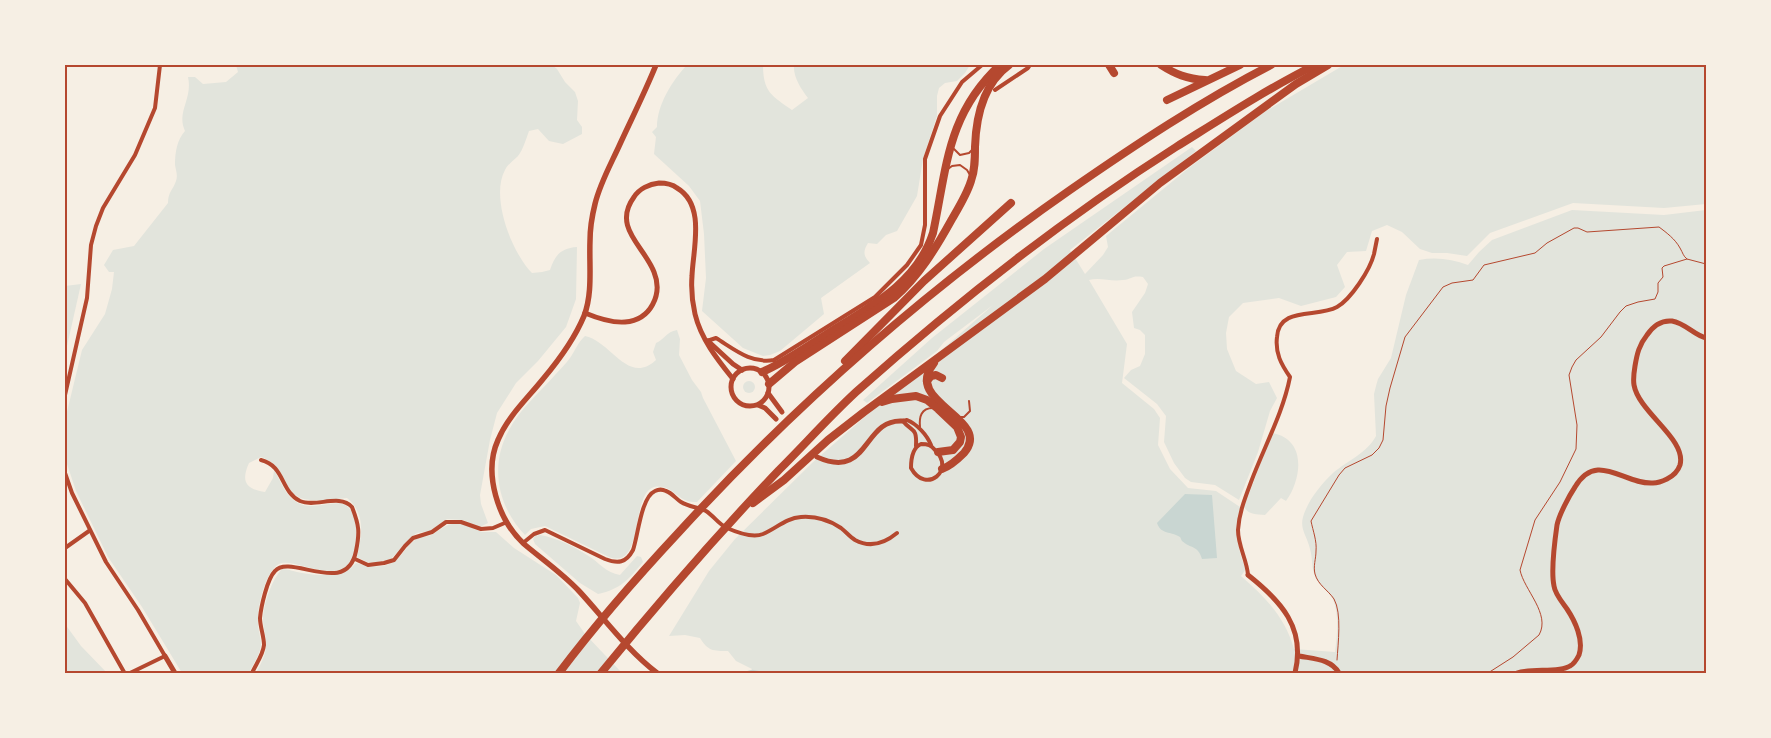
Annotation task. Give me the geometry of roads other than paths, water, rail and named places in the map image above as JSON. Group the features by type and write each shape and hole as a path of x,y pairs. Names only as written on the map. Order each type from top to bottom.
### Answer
{"highway":[{"path":"762,372 779,364 864,311 894,289 919,262 929,244 952,142 963,111 990,75 1000,65"},
{"path":"769,384 795,362 882,307 916,277 933,252 971,181 979,113 985,96 996,78 1009,65"},
{"path":"1109,65 1114,72"},
{"path":"1160,65 1192,80 1207,80"},
{"path":"1167,100 1240,65"},
{"path":"810,398 903,315 1015,228 1155,132 1271,65"},
{"path":"601,673 678,580 735,516 855,394 939,321 1066,222 1139,170 1226,116 1315,65"},
{"path":"735,516 784,480 828,440 864,412 1045,279 1160,182 1296,84 1328,65"},
{"path":"559,673 654,558 713,495 924,281 1012,203"},
{"path":"940,356 929,371 927,383 932,395 964,425 968,431 970,443 962,455 942,469"},
{"path":"927,383 931,376 936,375 942,378"},
{"path":"864,412 886,400 916,396 927,400 957,427 961,437 960,442 953,450 938,452"}],"main road":[{"path":"656,65 601,184 595,202 591,223 590,286 585,313 576,335 514,413 497,441 494,456 493,483 496,497 507,522 523,543 565,576 648,667 657,673"}],"street":[{"path":"65,395 87,298 92,245 96,226 103,208 135,156 155,108 160,65"},
{"path":"707,341 716,338 731,349 756,360 764,362 774,360 875,297 892,281 907,265 921,245 925,225 925,158 940,116 962,82 982,65"},
{"path":"995,90 1030,65"},
{"path":"585,313 602,319 625,322 644,315 651,308 656,299 657,281 648,261 629,231 627,212 629,204 639,190 655,184 673,185 689,198 696,217 692,292 695,315 710,350 733,379"},
{"path":"1295,673 1299,656 1297,638 1280,604 1248,575 1248,568 1239,541 1240,516 1261,455 1285,399 1290,377 1281,365 1278,355 1277,333 1284,320 1292,316 1328,310 1344,302 1357,286 1374,256 1376,239"},
{"path":"1517,673 1526,670 1571,666 1579,653 1581,646 1579,634 1554,587 1553,571 1558,524 1573,489 1580,479 1594,471 1606,470 1640,482 1653,483 1671,477 1678,470 1680,454 1676,446 1644,407 1634,385 1634,370 1641,342 1657,324 1667,321 1675,322 1706,338"},
{"path":"707,341 742,370"},
{"path":"752,368 766,375 769,384 768,393 762,402 746,406 736,400 731,390 733,379 742,370 752,368"},
{"path":"768,393 782,412"},
{"path":"758,404 776,419"},
{"path":"818,455 830,462 848,461 857,456 886,423 894,420 907,420 921,430 943,460 942,469 932,480 928,481 917,477 911,468 917,438 914,430 902,421"},
{"path":"916,446 921,444 931,445"},
{"path":"252,673 264,647 260,619 271,577 275,570 280,566 287,566 322,573 338,572 351,566 355,559 360,530 352,507 345,501 303,502 290,493 274,466 269,462 261,460"},
{"path":"65,473 72,494 106,562 138,610 175,673"},
{"path":"523,543 534,534 545,530 614,563 621,563 629,557 633,550 646,502 652,492 657,490 669,492 680,502 707,511 719,524 727,528 748,534 764,534 779,524 800,517 827,521 842,529 856,541 869,544 882,542 897,533"},
{"path":"355,559 368,565 384,564 394,560 404,546 414,538 432,532 446,522 461,522 481,529 493,528 507,522"},
{"path":"65,548 90,531"},
{"path":"65,579 76,590 126,673"},
{"path":"130,673 165,656"},
{"path":"1299,656 1326,661 1336,666 1340,673"}],"lane":[{"path":"952,142 954,149 960,155 969,153 975,146"},
{"path":"945,173 952,166 960,165 967,170 971,181"},
{"path":"954,416 960,417 968,414 970,411 969,401"},
{"path":"921,430 920,420 923,411 931,408 938,409"}],"waterway":[{"path":"745,673 752,671 764,673"}]}
